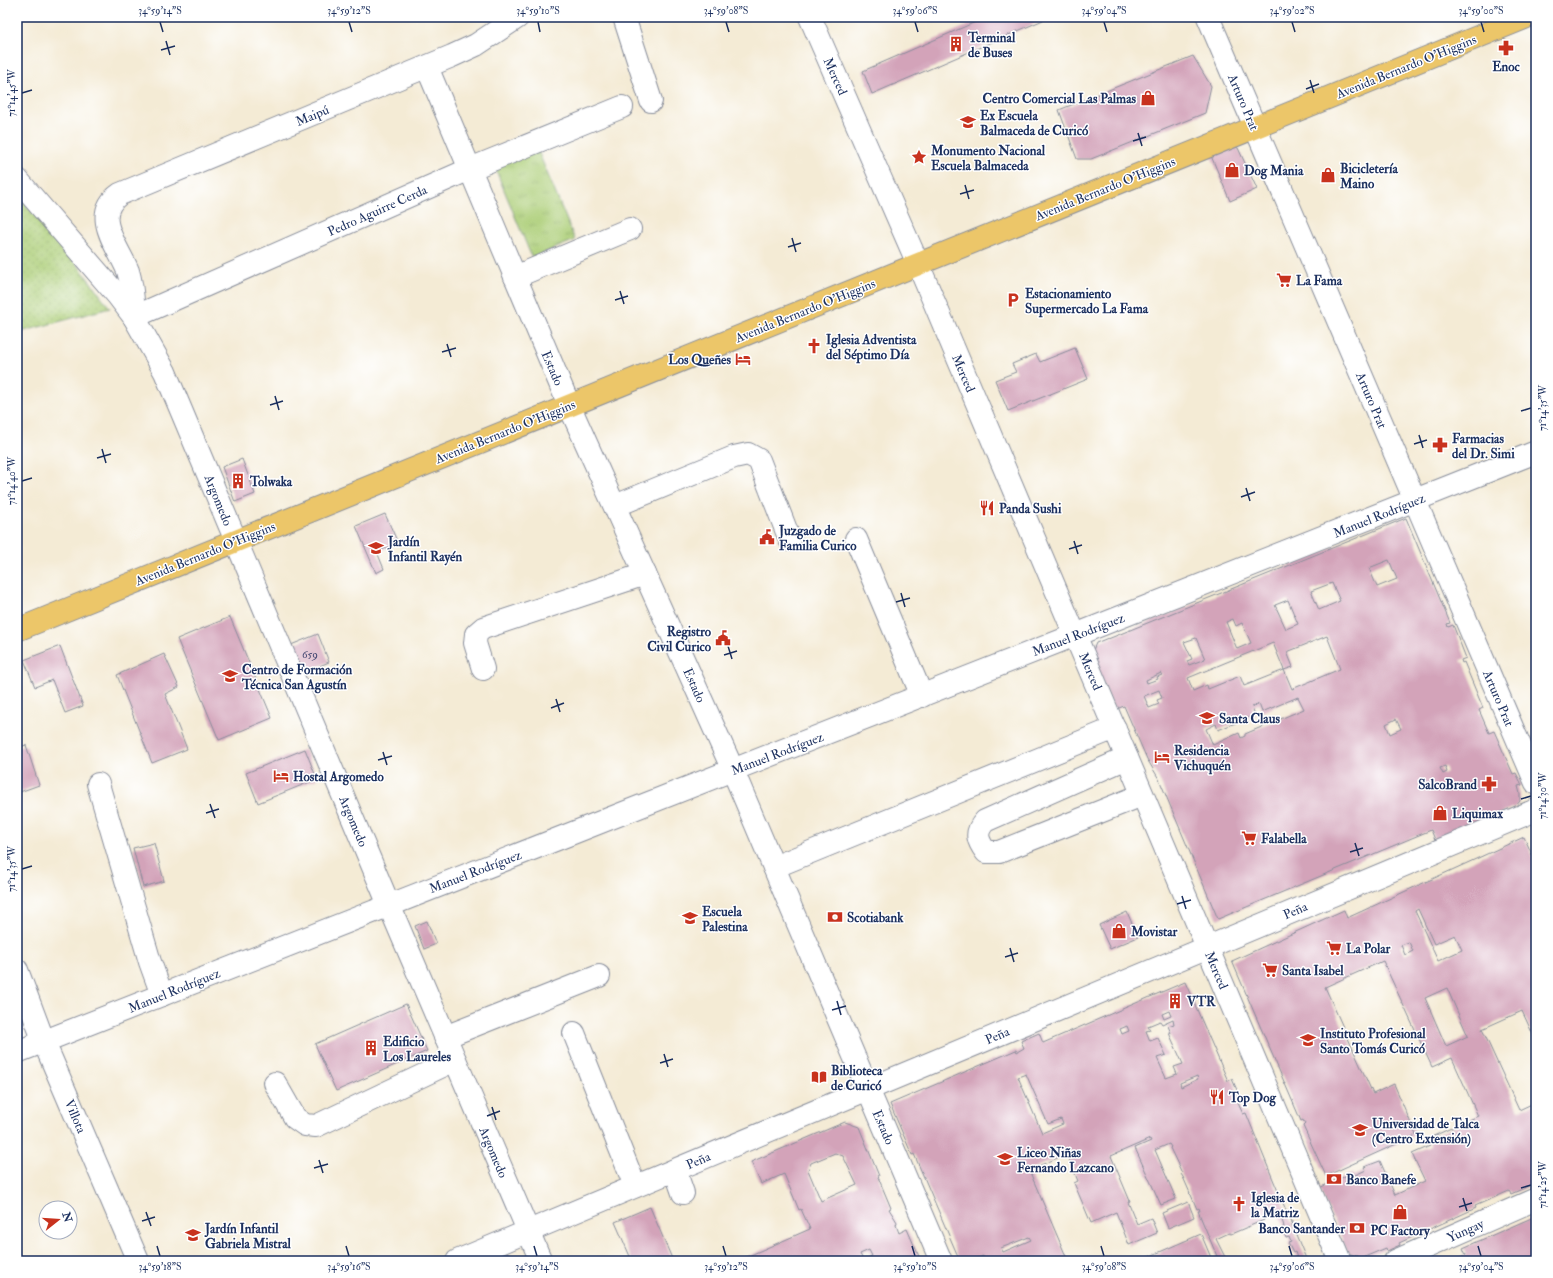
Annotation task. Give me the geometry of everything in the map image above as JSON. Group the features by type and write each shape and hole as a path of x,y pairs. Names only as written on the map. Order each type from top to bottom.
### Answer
{"main road":[{"name":"Avenida Bernardo O'Higgins","path":"17,630 1255,127 1498,22 1527,17"}],"street":[{"name":"Maipú","path":"134,317 134,295 128,272 106,225 107,210 110,204 120,194 427,67 476,45 518,17"},
{"path":"624,17 651,101"},
{"name":"Merced","path":"813,18 1340,1261"},
{"name":"Arturo Prat","path":"1210,18 1255,127 1536,783"},
{"name":"Estado","path":"427,67 569,405 733,770 941,1261"},
{"name":"Pedro Aguirre Cerda","path":"134,317 470,170 622,107"},
{"name":"Argomedo","path":"17,179 98,271 134,317 156,354 176,395 235,541 540,1261"},
{"path":"515,277 630,229"},
{"name":"Manuel Rodríguez","path":"17,1052 1075,636 1536,452"},
{"path":"614,506 734,457 748,454 759,460 790,540"},
{"path":"856,539 922,696"},
{"path":"483,669 475,643 476,634 483,628 645,574"},
{"path":"774,867 1115,728"},
{"path":"1127,758 985,821 979,827 978,834 981,844 986,852 999,852 1142,794"},
{"path":"98,784 150,962 162,995"},
{"name":"Peña","path":"457,1261 1536,810"},
{"name":"Villota","path":"17,970 44,1042 138,1261"},
{"path":"445,1037 599,976"},
{"path":"574,1033 635,1186"},
{"path":"275,1082 295,1118 305,1125 316,1126 455,1060"},
{"path":"675,1170 683,1193"},
{"name":"Yungay","path":"1395,1261 1536,1199"}],"green space":[{"path":"536,146 575,240 532,258 493,163"},
{"path":"17,194 77,264 110,308 17,333"}],"building":[{"name":"Terminal de Buses","path":"987,17 1050,17 872,94 863,71"},
{"name":"Centro Comercial Las Palmas","path":"1193,56 1211,86 1205,113 1091,159 1077,159 1059,110"},
{"name":"Dog Mania","path":"1228,143 1238,148 1257,189 1230,201 1209,151"},
{"path":"1075,348 1088,379 1008,411 995,380 1016,372 1012,364 1036,354 1040,362"},
{"name":"Tolwaka","path":"242,459 255,494 235,502 222,467"},
{"name":"Jardín Infantil Rayén","path":"385,514 398,543 377,552 384,569 376,573 356,526"},
{"path":"1406,518 1450,623 1447,624 1448,627 1453,625 1466,658 1461,660 1462,663 1464,662 1483,708 1479,710 1489,733 1494,731 1513,774 1516,773 1522,785 1518,786 1520,801 1515,807 1436,842 1431,830 1218,919 1159,779 1147,759 1124,706 1114,710 1091,655 1096,643","holes":["1389,560 1397,579 1377,587 1369,568","1332,583 1340,601 1319,610 1311,591","1288,600 1298,624 1286,629 1275,605","1233,619 1236,626 1242,623 1251,643 1237,649 1226,622","1327,636 1340,669 1292,689 1284,670 1293,667 1287,652","1196,638 1205,659 1189,665 1187,661 1192,659 1184,642","1273,643 1284,670 1244,686 1240,676 1208,689 1207,685 1193,691 1188,678","1161,673 1162,675 1157,677 1158,679 1147,683 1146,680","1159,690 1162,698 1157,700 1159,704 1149,708 1144,696","1298,697 1304,709 1245,734 1245,736 1241,738 1239,733 1213,745 1206,729 1216,724 1218,730 1255,715 1252,707 1259,704 1262,712","1396,719 1401,729 1390,734 1386,724","1445,766 1447,772 1443,774 1440,768"]},
{"path":"230,617 272,718 219,740 177,639"},
{"path":"318,634 329,662 303,673 291,645"},
{"path":"60,646 83,706 65,713 52,680 35,687 24,660"},
{"path":"164,654 179,687 165,694 187,749 152,763 117,675"},
{"path":"26,745 39,785 17,793 17,748"},
{"name":"Hostal Argomedo","path":"305,749 317,779 258,803 246,773"},
{"path":"1524,837 1536,863 1536,1041 1522,1011 1482,1029 1519,1110 1536,1102 1536,1183 1511,1194 1509,1191 1475,1206 1476,1208 1399,1243 1400,1245 1387,1251 1386,1248 1362,1258 1348,1253 1319,1188 1352,1173 1353,1176 1366,1170 1364,1167 1380,1161 1395,1195 1425,1181 1412,1154 1430,1146 1427,1139 1478,1116 1452,1058 1432,1067 1383,961 1325,987 1373,1094 1394,1084 1416,1135 1326,1176 1303,1126 1305,1124 1303,1120 1301,1121 1232,961 1344,910 1347,918","holes":["1418,909 1434,944 1455,935 1462,950 1438,961 1415,911","1409,942 1413,951 1405,955 1401,945","1447,988 1468,1036 1446,1046 1425,998"]},
{"path":"154,843 164,881 143,887 133,848"},
{"name":"Movistar","path":"1127,912 1138,937 1110,949 1099,925"},
{"path":"427,921 436,944 424,949 415,926"},
{"path":"1185,982 1228,1081 1232,1079 1242,1101 1238,1103 1243,1114 1246,1113 1291,1222 1293,1222 1292,1225 1307,1261 1290,1261 1297,1258 1295,1252 1293,1253 1288,1243 1291,1242 1289,1237 1286,1238 1282,1228 1284,1227 1283,1223 1278,1211 1264,1217 1264,1220 1216,1239 1227,1261 1219,1261 1198,1211 1200,1211 1199,1208 1197,1209 1189,1193 1169,1144 1155,1150 1176,1199 1161,1205 1135,1148 1151,1141 1150,1139 1111,1156 1130,1201 1128,1202 1137,1224 1151,1218 1157,1233 1129,1245 1116,1212 1091,1223 1074,1183 1078,1181 1067,1154 1029,1170 1068,1261 981,1261 984,1260 983,1256 971,1261 960,1261 914,1154 912,1155 890,1104 1016,1050 1017,1052 1024,1048 1021,1041 1039,1033 1043,1043","holes":["1169,1011 1171,1016 1164,1019 1162,1014","1173,1019 1174,1024 1168,1026 1171,1033 1169,1033 1183,1064 1174,1067 1177,1074 1166,1078 1157,1058 1166,1055 1158,1038 1150,1041 1146,1031 1150,1030 1148,1026 1160,1021 1162,1024","1127,1026 1129,1031 1122,1034 1120,1029","1026,1074 1048,1124 1061,1119 1063,1124 1042,1133 1018,1077","1197,1076 1198,1079 1181,1087 1180,1083","1029,1237 1031,1240 1003,1252 1001,1248"]},
{"name":"Edificio Los Laureles","path":"406,1004 427,1051 336,1091 315,1044"},
{"path":"845,1122 859,1127 891,1208 889,1209 897,1222 896,1225 899,1233 907,1229 921,1261 737,1261 810,1229 801,1209 799,1210 784,1174 761,1184 751,1162","holes":["835,1153 843,1156 857,1185 821,1201 808,1170 811,1163","869,1250 872,1256 863,1260 860,1254"]},
{"path":"1188,1202 1194,1217 1168,1228 1162,1213"},
{"path":"650,1207 673,1261 632,1261 615,1222"},
{"path":"1536,1216 1536,1261 1452,1261 1466,1255 1463,1248"},
{"path":"1201,1234 1212,1260 1139,1261"}],"railway":[{"path":"17,19 22,17"}],"place":[{"name":"Terminal de Buses","path":"956,44"},
{"name":"Enoc","path":"1506,48"},
{"name":"Centro Comercial Las Palmas","path":"1148,98"},
{"name":"Ex Escuela Balmaceda de Curicó","path":"968,122"},
{"name":"Monumento Nacional Escuela Balmaceda","path":"919,157"},
{"name":"Dog Mania","path":"1232,170"},
{"name":"Bicicletería Maino","path":"1328,175"},
{"name":"La Fama","path":"1284,280"},
{"name":"Estacionamiento Supermercado La Fama","path":"1013,300"},
{"name":"Iglesia Adventista del Séptimo Día","path":"814,346"},
{"name":"Los Queñes","path":"743,359"},
{"name":"Farmacias del Dr. Simi","path":"1440,445"},
{"name":"Tolwaka","path":"238,481"},
{"name":"Panda Sushi","path":"987,508"},
{"name":"Juzgado de Familia Curico","path":"767,537"},
{"name":"Jardín Infantil Rayén","path":"376,548"},
{"name":"Registro Civil Curico","path":"723,638"},
{"name":"Centro de Formación Técnica San Agustín","path":"230,676"},
{"name":"Santa Claus","path":"1207,718"},
{"name":"Residencia Vichuquén","path":"1162,757"},
{"name":"Hostal Argomedo","path":"281,776"},
{"name":"SalcoBrand","path":"1489,784"},
{"name":"Liquimax","path":"1440,813"},
{"name":"Falabella","path":"1249,838"},
{"name":"Scotiabank","path":"835,917"},
{"name":"Escuela Palestina","path":"690,918"},
{"name":"Movistar","path":"1119,931"},
{"name":"La Polar","path":"1334,948"},
{"name":"Santa Isabel","path":"1270,970"},
{"name":"VTR","path":"1175,1001"},
{"name":"Instituto Profesional Santo Tomás Curicó","path":"1308,1040"},
{"name":"Edificio Los Laureles","path":"371,1048"},
{"name":"Biblioteca de Curicó","path":"819,1077"},
{"name":"Top Dog","path":"1217,1097"},
{"name":"Universidad de Talca (Centro Extensión)","path":"1360,1130"},
{"name":"Liceo Niñas Fernando Lazcano","path":"1005,1159"},
{"name":"Banco Banefe","path":"1334,1179"},
{"name":"Iglesia de la Matriz","path":"1239,1204"},
{"name":"PC Factory","path":"1400,1212"},
{"name":"Banco Santander","path":"1357,1228"},
{"name":"Jardín Infantil Gabriela Mistral","path":"193,1235"}]}
